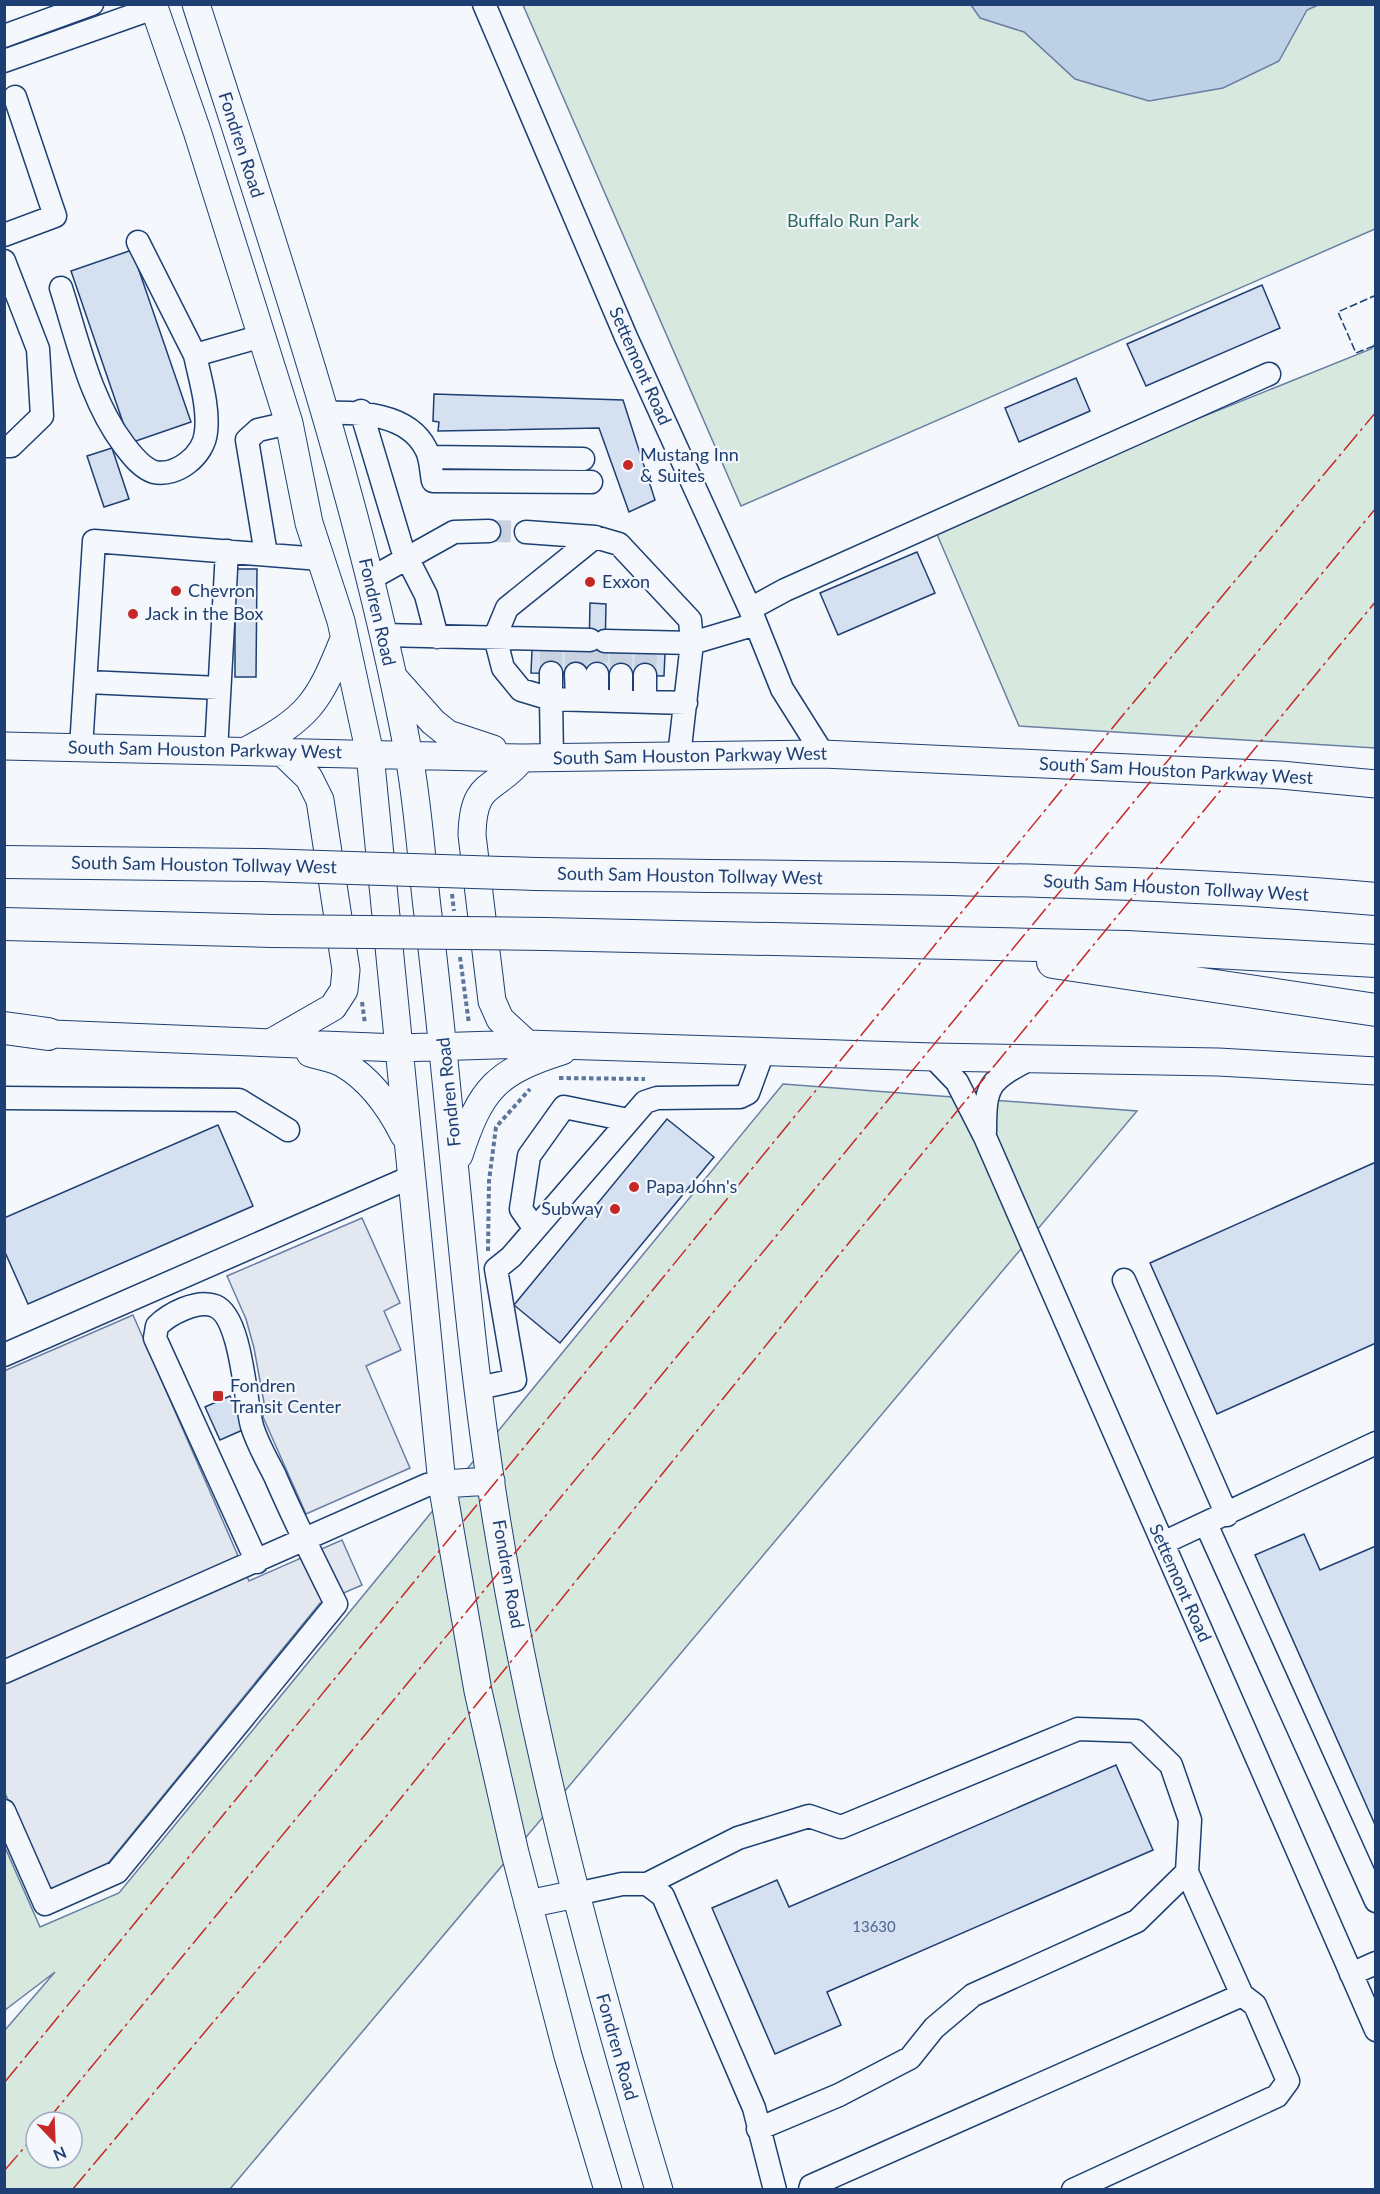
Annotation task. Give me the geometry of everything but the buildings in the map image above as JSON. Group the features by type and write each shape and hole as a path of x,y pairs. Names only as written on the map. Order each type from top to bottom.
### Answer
{"highway":[{"path":"4,853 84,864"},
{"name":"South Sam Houston Tollway West","path":"4,861 536,874 1037,881 1376,898"},
{"path":"4,924 272,931 889,940 1139,948 1376,961"},
{"path":"889,940 1376,1010"},
{"path":"4,1028 48,1034"}],"main road":[{"name":"Fondren Road","path":"196,4 325,413 360,534 409,755 456,1164 483,1269 479,1388 490,1481 522,1655 561,1838 615,2042 659,2190"},
{"name":"Fondren Road","path":"157,6 289,423 309,523 344,639 369,754 442,1484 478,1692 528,1904 568,2056 608,2190"},
{"path":"289,423 325,413"},
{"path":"245,751 281,732 304,714 325,686 344,639"},
{"path":"391,674 433,722 448,734 522,758 513,770 487,786 480,796 472,816 472,834 492,1001 500,1019 527,1044"},
{"name":"South Sam Houston Parkway West","path":"4,746 522,758 823,754 1281,775 1376,784"},
{"path":"272,1042 333,1007 344,990 346,970 320,800 309,778 282,752"},
{"path":"4,1033 399,1048 527,1044 933,1057 1218,1062 1376,1071"},
{"path":"272,1042 341,1062 371,1087 396,1119 407,1141"},
{"path":"456,1164 471,1117 494,1083 507,1073 533,1060 579,1046"},
{"path":"442,1484 490,1481"},
{"path":"528,1904 576,1894"}],"street":[{"path":"4,36 92,4"},
{"name":"Settemont Road","path":"484,4 626,337 753,616 782,689 823,754"},
{"path":"7,53 157,6"},
{"path":"4,234 55,216 15,97"},
{"path":"61,288 84,363 106,420 142,465 155,472 178,470 192,460 207,433 203,395 195,355 138,242"},
{"path":"4,261 38,349 42,416 11,446 4,446"},
{"path":"195,355 262,336"},
{"path":"383,635 495,637 551,654 598,644 646,647 692,643 753,616 785,590 1269,374"},
{"path":"325,413 361,411 407,428 426,448 433,481 591,482"},
{"path":"361,411 402,548 426,594 437,637"},
{"path":"266,554 247,440 258,430 289,423"},
{"path":"429,457 583,459"},
{"path":"370,579 454,532 489,531"},
{"path":"526,532 595,537 619,544 690,620 692,643 679,756"},
{"path":"595,537 507,608 495,637 503,668 521,690 551,699 686,703"},
{"path":"81,748 87,682 94,541 320,559"},
{"path":"216,751 227,551"},
{"path":"551,654 552,758"},
{"path":"587,674 587,700"},
{"path":"621,675 621,701"},
{"path":"645,675 645,701"},
{"path":"87,682 219,688"},
{"path":"479,1388 515,1380 483,1269 511,1257 645,1102 657,1098 740,1097 748,1093 763,1052"},
{"name":"Settemont Road","path":"933,1057 957,1082 985,1137 1376,2030"},
{"name":"Settemont Road","path":"985,1137 986,1093 1004,1073 1030,1059"},
{"path":"4,1098 239,1100 288,1130"},
{"path":"535,1229 521,1209 529,1156 564,1107 628,1120"},
{"path":"4,1355 411,1177"},
{"path":"184,1276 198,1304"},
{"path":"1124,1280 1227,1515"},
{"path":"4,1811 45,1904 117,1872 336,1604 304,1541 252,1426 240,1351 223,1313 216,1306 198,1304 165,1318 157,1326 156,1338 257,1562"},
{"path":"1163,1543 1227,1515 1376,1443"},
{"path":"4,1672 427,1485 442,1484"},
{"path":"1206,1524 1376,1901"},
{"path":"576,1894 622,1884 647,1884 738,1838 809,1816 842,1827 1078,1729 1136,1731 1171,1765 1190,1820 1186,1872 1242,1995 1255,2005 1288,2080 1277,2096 1073,2190"},
{"path":"758,2129 838,2095 910,2058 934,2028 973,1995 1137,1921 1186,1872"},
{"path":"647,1884 663,1896 754,2108 775,2190"},
{"path":"1351,1974 1376,1963"},
{"path":"810,2190 811,2186 1242,1995"}],"path":[{"path":"450,885 455,921"},
{"path":"460,956 470,1027"},
{"path":"553,1078 656,1079"},
{"path":"483,1269 489,1181 496,1127 533,1086"}],"green space":[{"name":"Buffalo Run Park","path":"523,5 1375,5 1375,229 741,506"},
{"path":"1375,344 1375,748 1019,726 933,525 1371,349"},
{"path":"783,1084 1137,1111 230,2189 5,2189 5,2030 55,1972 5,2010 4,1845 40,1927 119,1893"}],"shaded area":[{"path":"362,1218 400,1303 384,1311 401,1350 366,1366 410,1468 306,1514 263,1417 265,1408 254,1348 246,1319 227,1276"},
{"path":"133,1315 249,1581 342,1540 362,1585 320,1603 105,1867 48,1892 5,1793 4,1371"}],"water":[{"path":"971,5 1318,5 1307,10 1279,61 1223,88 1149,101 1075,79 1024,32 980,18"}],"tunnel":[{"path":"489,531 526,532"},
{"path":"597,640 597,674"},
{"path":"551,651 551,673"},
{"path":"576,651 576,674"},
{"path":"621,652 621,675"},
{"path":"645,675 646,652"}],"fence":[{"path":"1376,299 1374,296 1338,312 1356,353 1376,345"}],"power":[{"path":"4,2083 1123,715 1376,412"},
{"path":"56,2110 1376,508"},
{"path":"72,2190 384,1819 834,1261 1376,601"},
{"path":"4,2171 24,2148"}],"place":[{"name":"Mustang Inn & Suites","path":"628,465"},
{"name":"Exxon","path":"590,582"},
{"name":"Chevron","path":"176,591"},
{"name":"Jack in the Box","path":"133,614"},
{"name":"Papa John's","path":"634,1187"},
{"name":"Subway","path":"615,1209"},
{"name":"Fondren Transit Center","path":"218,1396"}]}
